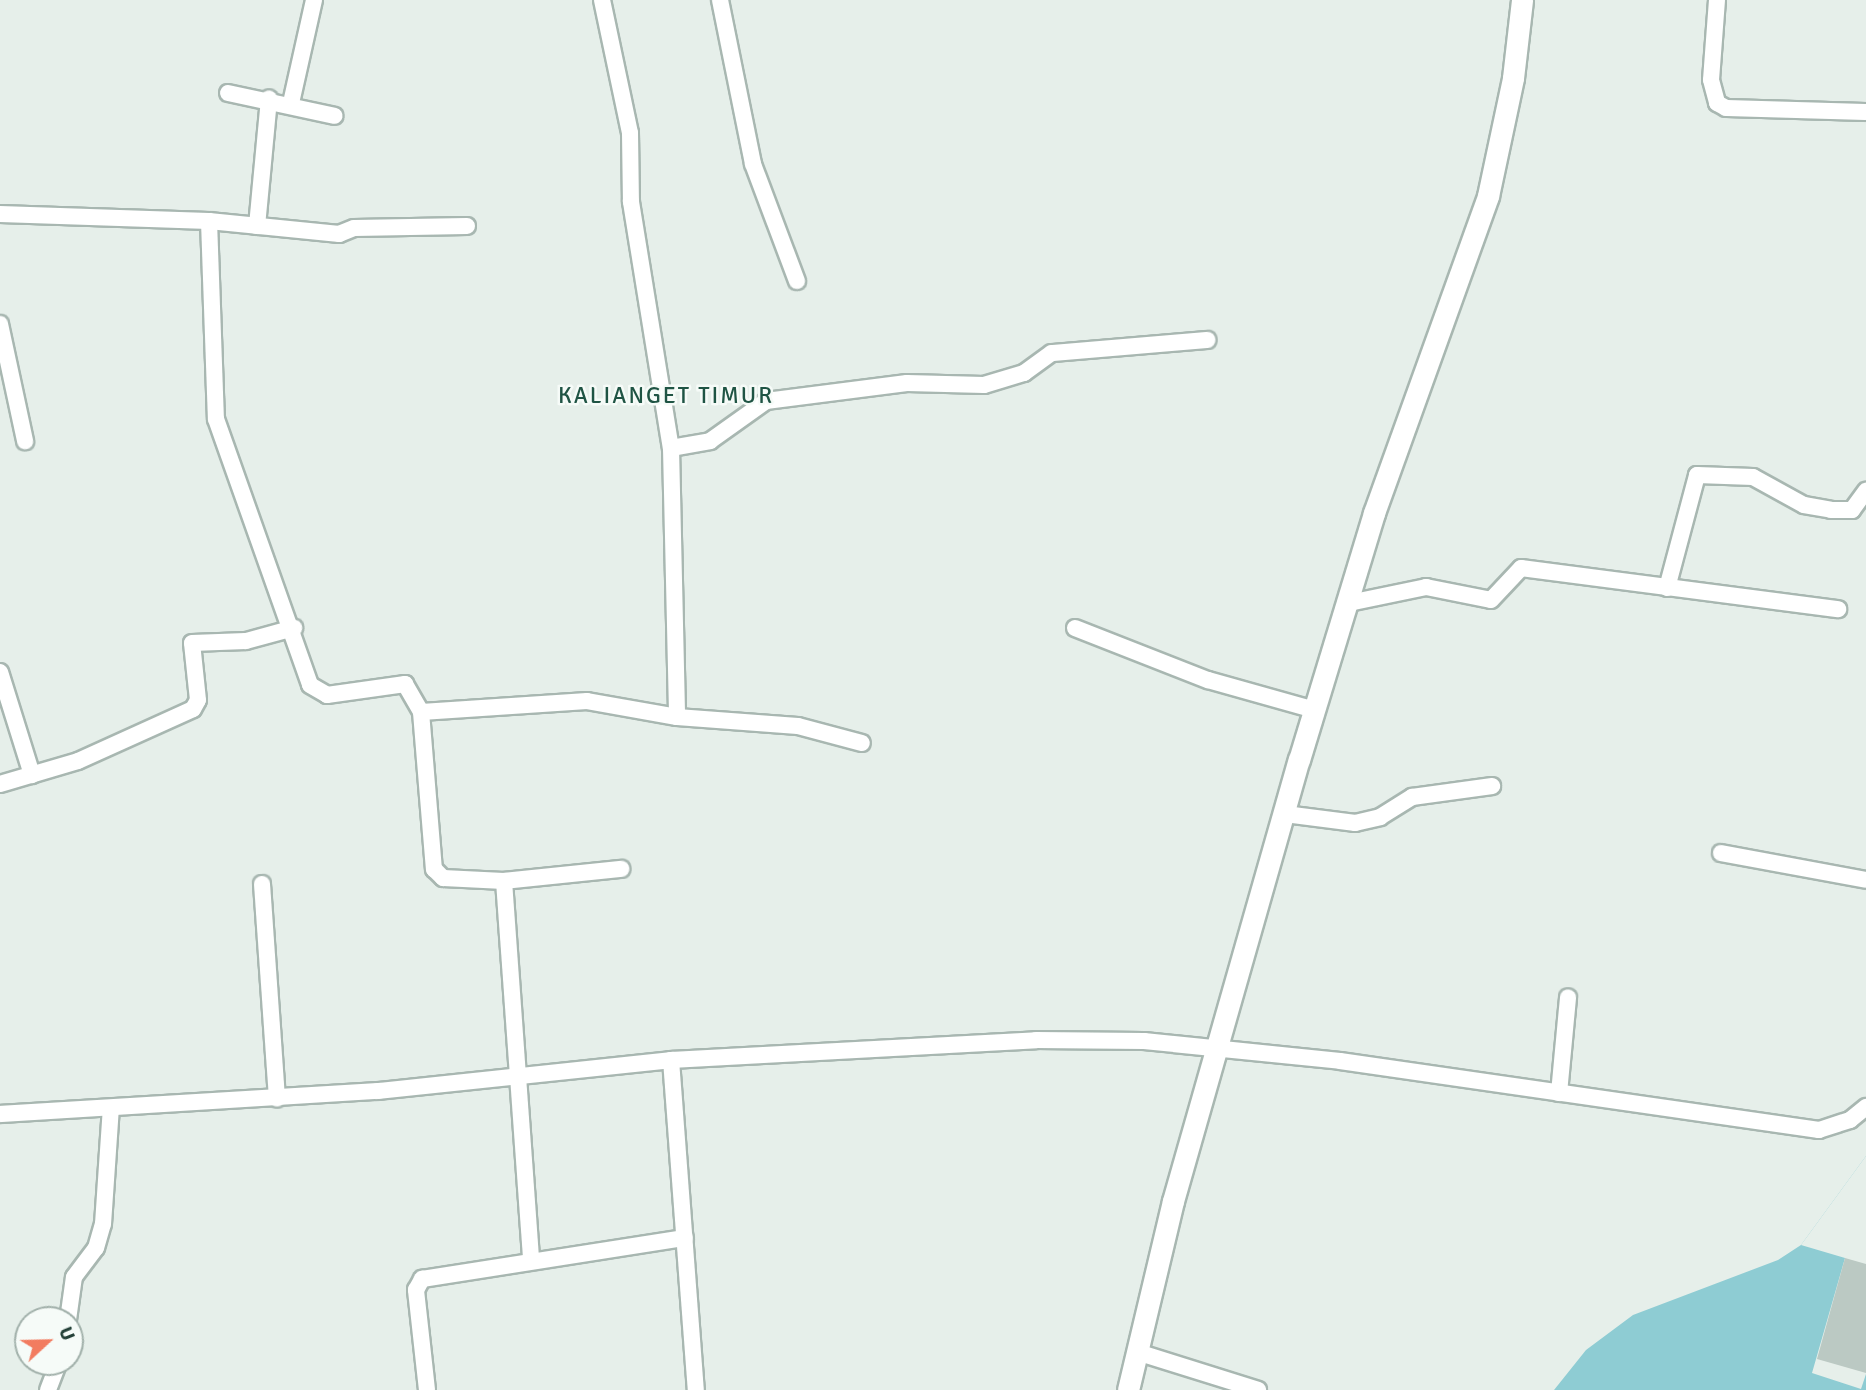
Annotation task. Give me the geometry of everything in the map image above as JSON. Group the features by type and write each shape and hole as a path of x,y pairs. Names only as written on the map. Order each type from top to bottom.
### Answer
{"main road":[{"path":"1128,1390 1173,1201 1220,1051 1285,814 1374,513 1488,195 1513,78 1522,0"}],"street":[{"path":"291,103 314,0"},
{"path":"602,0 630,133 638,252 671,448 677,717"},
{"path":"720,0 753,164 797,281"},
{"path":"1717,0 1711,80 1717,103 1726,108 1866,112"},
{"path":"228,93 291,103 335,116"},
{"path":"257,226 269,99"},
{"path":"0,214 209,221 339,234 354,228 467,226"},
{"path":"209,221 214,408 237,492 294,628 317,694 405,684 421,712 434,869 451,880 504,881 621,869"},
{"path":"0,324 25,441"},
{"path":"671,448 710,441 766,401 907,383 984,385 1024,373 1052,353 1207,340"},
{"path":"1667,588 1697,475 1753,477 1804,505 1831,510 1852,510 1866,491"},
{"path":"1349,603 1426,587 1491,600 1521,568 1838,609"},
{"path":"0,784 32,775 193,709 198,700 192,643 246,641 294,628"},
{"path":"1075,628 1209,680 1315,710"},
{"path":"0,672 32,775"},
{"path":"421,712 587,701 677,717 798,726 862,743"},
{"path":"1285,814 1355,823 1380,817 1412,797 1492,786"},
{"path":"1721,853 1866,880"},
{"path":"504,881 521,1074 520,1162 531,1258"},
{"path":"262,884 277,1098"},
{"path":"1559,1093 1568,997"},
{"path":"0,1114 277,1098 671,1060 1035,1040 1144,1041 1559,1093 1819,1130 1866,1107"},
{"path":"671,1060 696,1390"},
{"path":"70,1306 74,1277 96,1248 103,1224 111,1108"},
{"path":"427,1390 418,1282 531,1258 685,1238"},
{"path":"1138,1352 1258,1390"}],"water":[{"path":"1866,1156 1866,1390 1554,1390 1586,1350 1633,1315 1778,1260 1801,1245"}],"pier":[{"path":"1866,1156 1866,1374 1861,1389 1812,1373 1845,1258 1801,1245"}],"building":[{"path":"1845,1258 1866,1264 1866,1373 1817,1359"}],"district":[{"name":"KALIANGET TIMUR","path":"666,396"}]}
